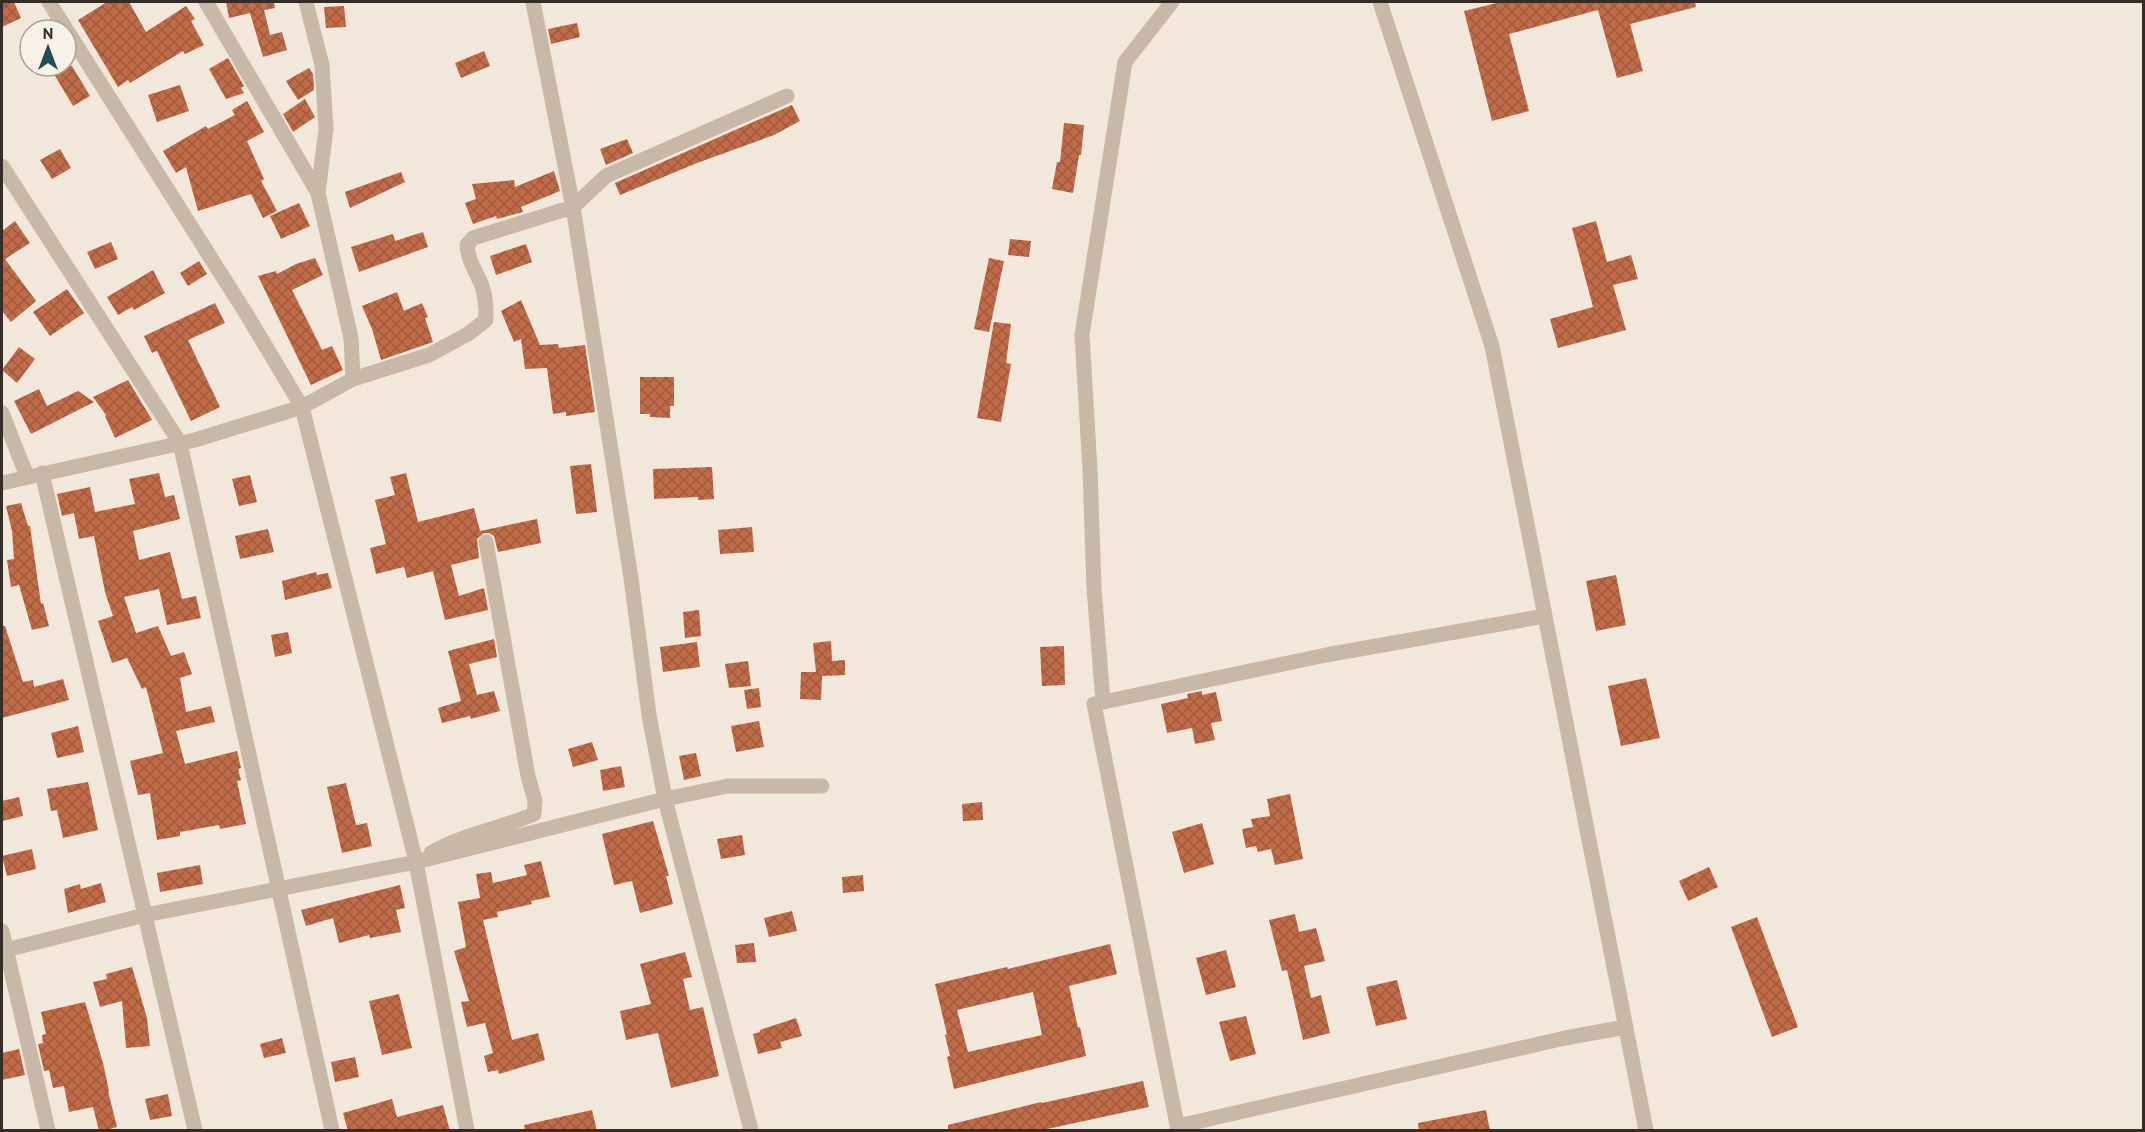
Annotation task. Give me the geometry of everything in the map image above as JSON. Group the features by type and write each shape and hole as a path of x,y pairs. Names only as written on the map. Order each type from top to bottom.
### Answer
{"street":[{"path":"49,2 247,315 302,407 416,862 467,1131"},
{"path":"206,2 318,193 351,338 353,379"},
{"path":"306,2 322,65 326,129 318,193"},
{"path":"533,2 573,207 631,578 649,715 665,799 751,1131"},
{"path":"1102,702 1082,335 1125,62 1172,2"},
{"path":"1380,2 1492,346 1646,1131"},
{"path":"2,483 180,443 302,407 353,379 429,355 468,334 486,320 483,288 468,259 466,245 473,238 573,207 606,176 787,96"},
{"path":"2,166 180,443 332,1131"},
{"path":"2,413 34,474 146,915 195,1131"},
{"path":"416,862 450,841 516,822 534,814 535,801 526,765 486,542"},
{"path":"1545,616 1326,655 1094,704 1178,1129 1565,1038 1626,1027"},
{"path":"4,951 146,915 416,862 665,799 728,786 822,786"},
{"path":"2,931 4,951 48,1131"}],"building":[{"path":"2,2 14,2 21,18 2,27"},
{"path":"107,2 129,2 146,32 186,6 195,19 191,21 204,45 185,54 183,51 130,83 128,80 118,87 78,20"},
{"path":"226,2 274,2 275,8 264,10 270,35 282,32 287,50 263,57 250,13 229,18"},
{"path":"1501,2 1695,2 1696,7 1630,24 1643,71 1617,78 1598,10 1509,34 1529,111 1492,121 1464,11"},
{"path":"344,6 346,27 326,28 324,7"},
{"path":"577,23 580,37 551,44 548,29"},
{"path":"484,51 490,66 461,78 455,63"},
{"path":"228,58 244,86 241,88 244,93 226,99 209,69"},
{"path":"309,68 313,74 314,90 298,100 286,81"},
{"path":"78,76 90,96 73,106 56,78 78,78"},
{"path":"180,85 189,111 157,122 148,95"},
{"path":"305,99 315,117 293,132 283,114"},
{"path":"247,101 264,132 247,141 264,179 261,181 277,211 263,218 251,194 198,211 186,167 176,173 163,151 206,126 208,129 235,115 232,110"},
{"path":"792,105 800,121 774,135 697,163 620,195 615,183"},
{"path":"1064,123 1084,125 1081,155 1079,155 1073,193 1052,189 1057,162 1060,162"},
{"path":"627,139 633,153 606,165 600,149"},
{"path":"60,149 71,168 52,179 40,160"},
{"path":"554,171 560,191 521,207 523,212 497,219 496,216 473,224 465,203 476,199 472,184 514,180 515,187"},
{"path":"401,172 405,182 350,208 345,192"},
{"path":"299,203 310,226 281,239 270,216"},
{"path":"15,221 30,243 5,259 36,301 11,322 2,311 2,231"},
{"path":"1596,221 1607,262 1631,255 1638,279 1613,285 1626,330 1558,348 1550,319 1593,307 1572,228"},
{"path":"423,232 428,247 359,272 351,247 393,234 395,241"},
{"path":"1010,239 1031,241 1029,257 1008,255"},
{"path":"111,242 118,259 95,269 87,252"},
{"path":"526,244 532,262 496,275 490,256"},
{"path":"315,258 323,275 292,290 322,350 332,346 343,370 311,385 258,276 276,271 277,274 296,264"},
{"path":"989,258 1004,261 989,332 974,329"},
{"path":"199,261 207,274 188,286 180,273"},
{"path":"153,270 165,293 134,310 132,307 118,315 107,297"},
{"path":"67,289 84,313 50,336 33,312"},
{"path":"397,292 404,311 422,303 428,317 425,318 433,342 381,360 362,306"},
{"path":"521,300 540,345 558,344 559,348 585,345 595,412 566,416 566,412 553,414 547,368 525,369 521,339 514,342 501,311"},
{"path":"215,303 225,323 188,340 220,407 191,421 157,351 152,353 144,336"},
{"path":"994,322 1011,324 1006,363 1011,364 1001,422 977,418"},
{"path":"19,347 35,359 17,383 2,370"},
{"path":"640,377 674,377 674,406 670,406 670,418 640,414"},
{"path":"128,380 152,420 115,438 106,415 93,397"},
{"path":"39,389 47,406 78,391 94,402 31,434 14,401"},
{"path":"591,464 597,512 576,514 570,466"},
{"path":"712,467 714,499 698,500 698,497 654,499 653,469"},
{"path":"159,473 165,497 174,495 180,519 133,531 139,560 170,552 182,599 196,596 201,618 167,625 159,589 124,597 136,633 158,626 171,656 184,652 192,674 180,678 186,712 211,706 215,722 176,731 185,764 237,751 241,780 237,781 246,824 220,829 219,825 180,832 180,836 157,840 150,793 138,795 130,761 163,753 146,687 142,689 127,658 112,663 98,621 113,616 105,592 94,536 79,539 74,513 62,516 57,494 90,487 95,512 135,504 129,479"},
{"path":"406,473 418,522 474,508 480,531 537,519 541,543 498,552 494,536 484,533 477,539 479,558 451,565 459,596 484,588 488,610 445,620 433,571 407,578 404,567 376,574 370,548 386,544 375,500 395,495 390,477"},
{"path":"250,475 257,502 239,506 232,479"},
{"path":"21,503 28,526 30,526 41,604 43,603 49,626 32,630 19,585 11,587 7,560 14,559 12,531 6,506"},
{"path":"752,527 754,552 720,554 718,530"},
{"path":"268,529 274,552 240,559 235,536"},
{"path":"316,572 317,575 328,573 332,588 285,600 282,581"},
{"path":"1616,575 1626,625 1596,631 1586,581"},
{"path":"699,610 701,636 685,638 683,612"},
{"path":"2,626 5,626 23,682 33,680 34,687 63,679 69,700 2,718"},
{"path":"288,632 292,653 275,657 271,635"},
{"path":"494,639 497,657 469,664 477,695 494,691 500,711 471,719 470,716 442,723 438,708 461,701 448,651"},
{"path":"831,641 832,661 845,660 845,675 822,676 821,700 800,699 801,672 816,672 813,643"},
{"path":"697,642 700,667 663,672 660,647"},
{"path":"1064,646 1065,685 1042,686 1040,647"},
{"path":"748,661 751,686 729,688 725,664"},
{"path":"1646,678 1660,738 1621,746 1608,686"},
{"path":"759,688 761,707 747,709 744,690"},
{"path":"1202,691 1202,695 1216,692 1222,721 1211,723 1215,740 1195,744 1192,728 1167,733 1161,704 1188,698 1187,694"},
{"path":"759,721 764,747 736,752 731,726"},
{"path":"78,726 84,752 57,758 51,733"},
{"path":"592,742 598,760 573,767 568,749"},
{"path":"696,753 701,776 684,780 679,756"},
{"path":"621,766 625,787 603,791 600,770"},
{"path":"88,782 98,830 63,838 57,810 51,811 47,789"},
{"path":"346,783 356,825 367,823 372,846 342,853 327,787"},
{"path":"1290,794 1303,859 1275,865 1271,849 1258,852 1256,846 1246,848 1242,829 1253,827 1251,819 1270,816 1267,799"},
{"path":"19,797 23,816 2,821 2,801"},
{"path":"982,802 983,820 963,821 962,804"},
{"path":"653,821 669,876 666,876 673,904 640,913 632,881 614,885 602,834"},
{"path":"1202,823 1214,864 1184,873 1172,832"},
{"path":"742,835 745,855 721,859 717,839"},
{"path":"32,849 36,869 7,876 2,856"},
{"path":"541,861 550,897 531,901 532,904 497,912 498,917 483,920 512,1040 538,1033 545,1060 499,1074 498,1070 488,1072 484,1056 493,1053 485,1023 467,1027 461,1002 469,1001 454,951 466,947 458,902 480,898 476,874 491,872 493,883 527,875 524,865"},
{"path":"200,865 203,884 160,892 157,873"},
{"path":"1709,867 1718,887 1688,901 1679,881"},
{"path":"863,875 864,891 843,893 842,877"},
{"path":"101,883 106,902 68,913 64,889 80,884 81,889"},
{"path":"400,885 405,908 396,910 401,932 370,938 369,935 339,943 333,918 306,926 301,910"},
{"path":"792,911 797,931 769,937 764,918"},
{"path":"1295,914 1299,932 1316,928 1325,961 1304,966 1311,998 1321,995 1330,1033 1303,1040 1287,970 1282,971 1269,920"},
{"path":"1757,917 1798,1027 1772,1037 1731,927"},
{"path":"754,943 756,962 737,963 735,945"},
{"path":"1110,944 1117,974 1069,986 1086,1056 954,1089 947,1057 950,1056 945,1035 947,1034 935,984 1007,967 1008,969","holes":["1033,992 1042,1035 968,1052 957,1010"]},
{"path":"1226,950 1236,987 1206,995 1196,958"},
{"path":"685,952 692,977 683,979 690,1010 703,1007 719,1076 671,1088 658,1033 626,1040 620,1011 651,1004 640,964"},
{"path":"132,967 147,1018 150,1046 126,1048 122,1001 100,1007 93,982 107,979 106,974"},
{"path":"1397,980 1407,1019 1376,1026 1366,987"},
{"path":"399,994 412,1048 382,1055 369,1001"},
{"path":"85,1002 103,1063 117,1127 102,1131 99,1131 93,1107 69,1112 64,1086 53,1088 49,1070 44,1071 38,1044 43,1043 42,1035 46,1034 41,1012"},
{"path":"1246,1016 1256,1054 1230,1061 1219,1022"},
{"path":"796,1018 802,1036 780,1042 782,1048 758,1054 753,1034"},
{"path":"282,1038 286,1053 264,1058 260,1044"},
{"path":"19,1049 25,1075 2,1080 2,1053"},
{"path":"355,1057 359,1077 335,1082 331,1062"},
{"path":"1143,1081 1149,1107 1038,1131 948,1131 948,1125 1041,1102"},
{"path":"168,1094 172,1116 150,1120 145,1099"},
{"path":"392,1099 397,1117 443,1105 450,1131 348,1131 343,1113"},
{"path":"592,1110 597,1131 525,1131 524,1125"},
{"path":"1486,1110 1490,1131 1419,1131 1418,1123"}]}
